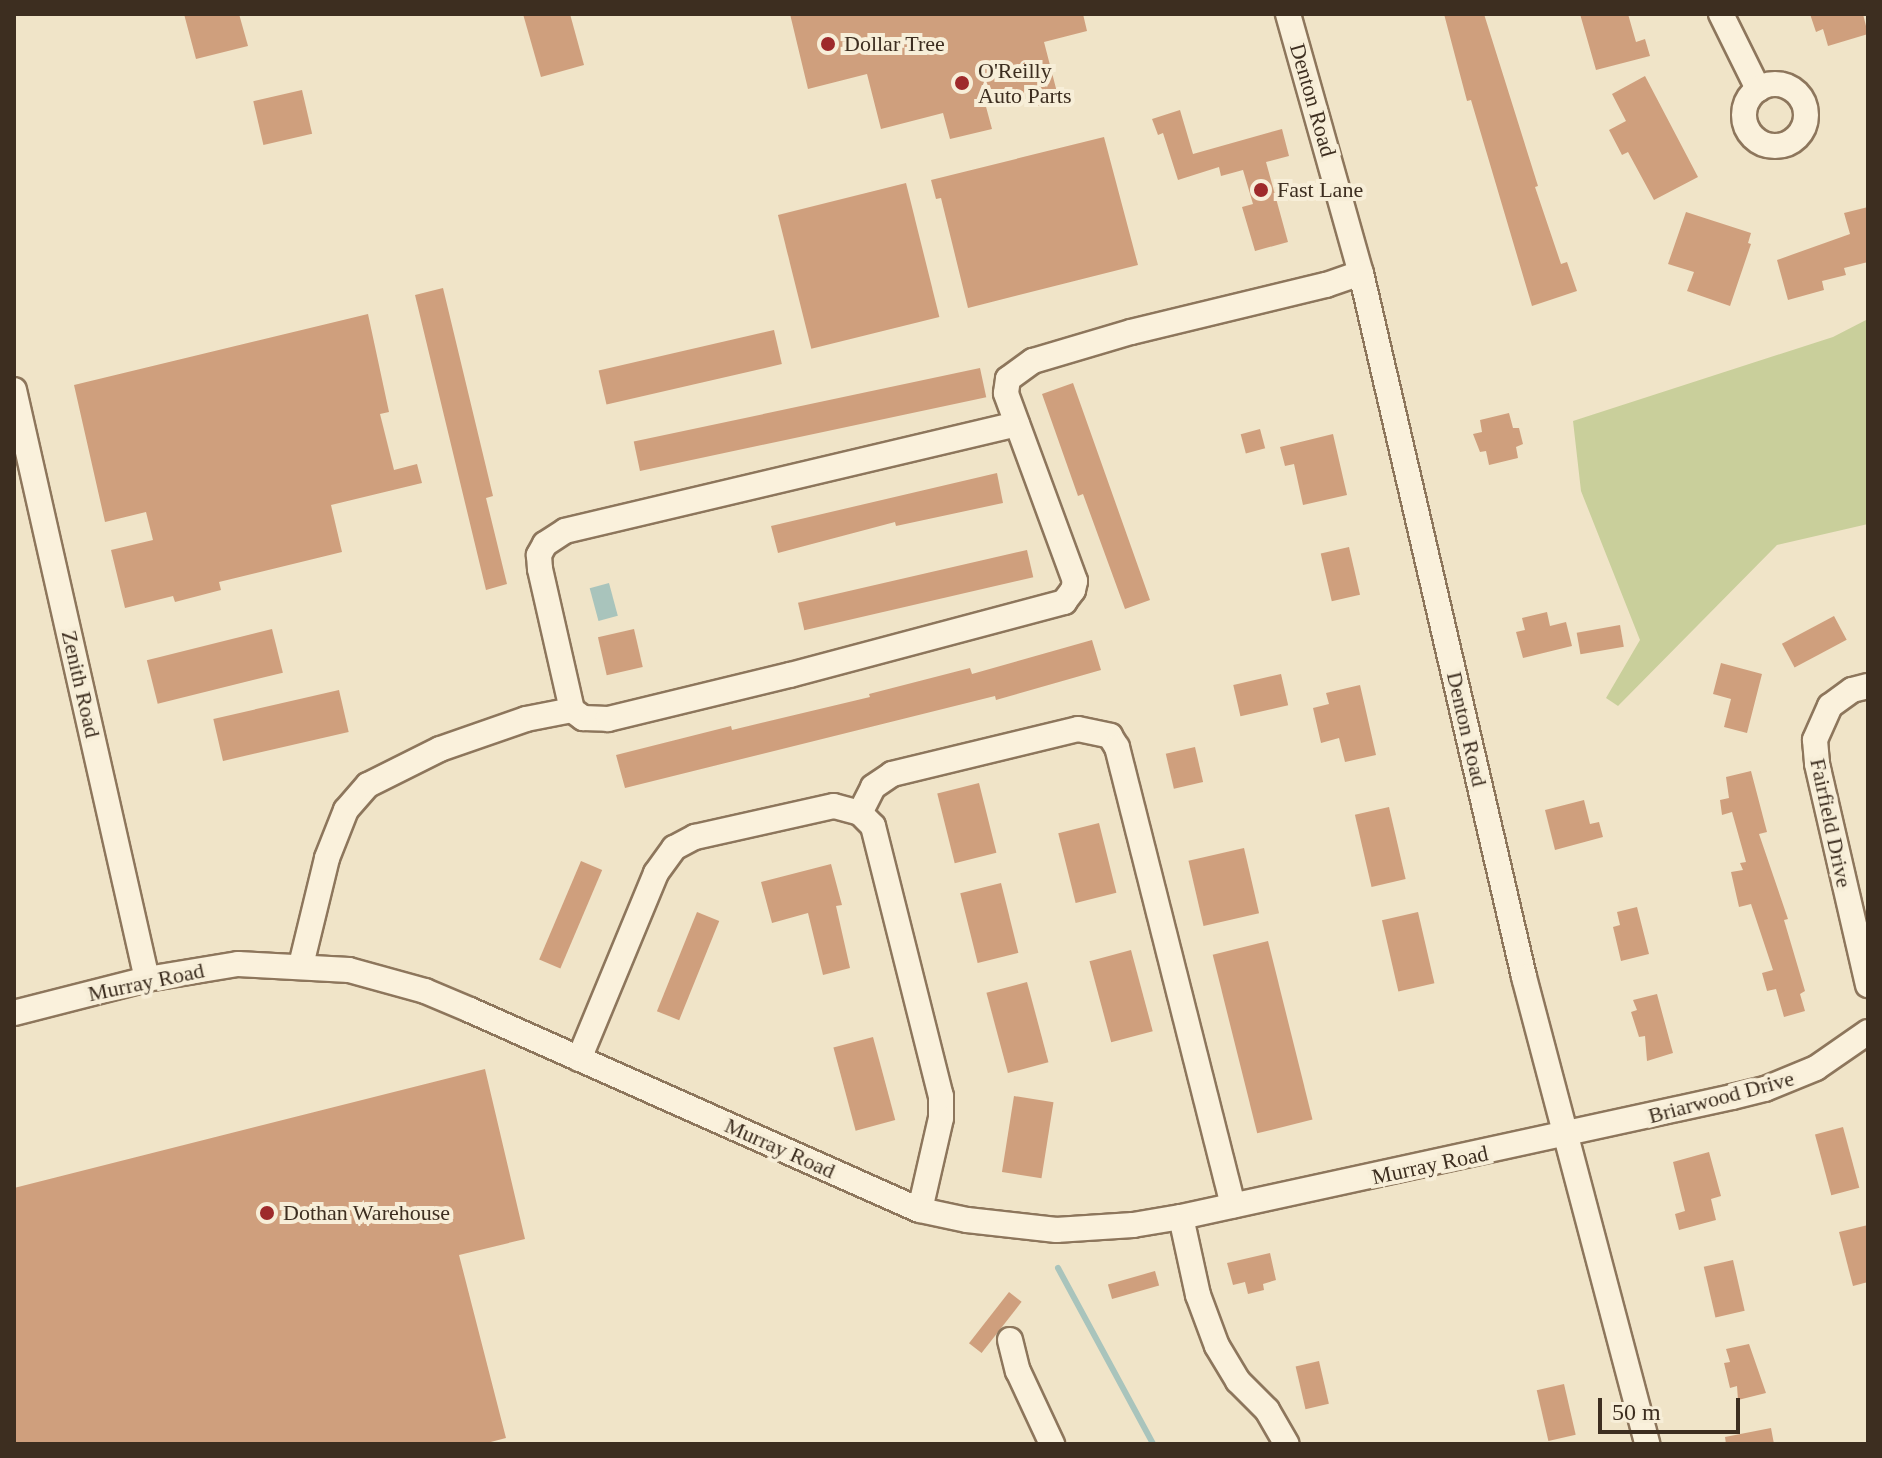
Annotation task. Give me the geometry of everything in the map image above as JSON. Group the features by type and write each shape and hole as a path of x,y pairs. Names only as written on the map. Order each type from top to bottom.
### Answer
{"street":[{"name":"Denton Road","path":"1288,14 1361,273 1563,1136 1647,1444"},
{"path":"1721,14 1758,89"},
{"path":"1017,424 565,531 545,544 539,555 572,710 583,718 608,719 1064,602 1075,581 1006,393 1008,379 1033,361 1131,332 1326,285 1361,273"},
{"name":"Zenith Road","path":"14,390 17,420 147,979"},
{"name":"Fairfield Drive","path":"1868,686 1852,690 1830,706 1822,717 1815,740 1817,764 1868,985"},
{"path":"301,965 327,858 346,810 368,785 440,749 526,719 572,710"},
{"path":"860,813 873,787 892,774 1078,729 1110,736 1117,747 1233,1206"},
{"path":"579,1059 656,873 674,848 695,837 834,806 860,813 873,826 941,1096 941,1118 920,1210"},
{"name":"Murray Road","path":"14,1013 147,979 238,964 301,965 349,970 425,991 920,1210 967,1220 1056,1230 1133,1225 1181,1217 1563,1136"},
{"name":"Briarwood Drive","path":"1563,1136 1765,1089 1816,1068 1868,1032"},
{"path":"1181,1217 1198,1295 1217,1346 1238,1381 1267,1410 1287,1444"},
{"path":"1010,1340 1043,1441"}],"green space":[{"path":"1868,319 1868,524 1777,545 1618,706 1606,698 1640,640 1581,491 1573,421 1833,337"}],"water":[{"path":"609,583 618,616 598,621 590,588"}],"building":[{"path":"184,14 239,14 248,46 196,59"},
{"path":"523,14 570,14 584,65 541,77"},
{"name":"O'Reilly Auto Parts","path":"790,14 1083,14 1087,31 1044,42 1059,100 1035,107 1031,91 985,103 992,129 950,139 943,113 881,129 867,74 808,89"},
{"path":"1444,14 1484,14 1538,186 1535,187 1561,264 1567,262 1577,291 1532,306 1471,100 1467,101"},
{"path":"1580,14 1628,14 1636,42 1645,39 1650,56 1596,70"},
{"path":"1810,14 1863,14 1868,34 1828,46 1823,29 1816,32"},
{"path":"1645,76 1698,177 1654,200 1628,152 1622,155 1609,130 1626,121 1612,94"},
{"path":"302,90 312,134 263,145 253,101"},
{"name":"Fast Lane","path":"1180,110 1193,154 1282,129 1289,156 1266,162 1288,242 1255,251 1242,207 1253,204 1243,170 1221,176 1219,167 1178,180 1163,133 1158,135 1152,119"},
{"path":"1104,137 1138,265 968,308 941,198 936,199 931,180"},
{"path":"906,183 939,317 811,349 778,215"},
{"path":"1868,207 1868,262 1844,268 1846,275 1822,281 1824,290 1788,300 1777,260 1850,234 1844,213"},
{"path":"1686,212 1751,233 1748,243 1751,244 1730,306 1687,291 1694,272 1668,264"},
{"path":"443,288 493,496 486,498 507,584 486,590 415,295"},
{"path":"368,314 389,412 380,414 394,470 417,464 422,483 331,505 342,552 219,582 221,590 175,602 173,596 125,608 111,550 153,540 146,512 105,522 74,385"},
{"path":"774,330 782,364 606,405 599,370"},
{"path":"980,368 986,397 640,471 634,442"},
{"path":"1073,383 1150,600 1125,609 1083,494 1078,496 1042,394"},
{"path":"1509,413 1513,428 1519,428 1523,444 1516,447 1518,458 1489,465 1486,451 1480,452 1473,434 1482,432 1480,420"},
{"path":"1260,429 1265,448 1246,453 1241,434"},
{"path":"1333,434 1347,495 1303,505 1294,464 1285,466 1280,447"},
{"path":"997,473 1003,503 896,526 895,522 778,553 771,526"},
{"path":"1349,547 1360,595 1332,601 1321,554"},
{"path":"1027,550 1033,577 804,630 798,603"},
{"path":"1547,612 1550,626 1566,622 1572,646 1523,658 1516,632 1525,630 1522,618"},
{"path":"1834,616 1847,640 1795,668 1782,644"},
{"path":"1620,625 1624,647 1580,654 1577,633"},
{"path":"272,629 283,673 158,704 147,660"},
{"path":"634,629 643,667 607,675 598,637"},
{"path":"1092,640 1101,670 996,700 995,696 625,788 616,755 731,726 732,730 870,697 869,694 970,668 972,674"},
{"path":"1721,663 1762,674 1747,733 1724,727 1731,699 1713,694"},
{"path":"1281,674 1288,705 1240,716 1233,685"},
{"path":"1360,685 1376,755 1345,762 1339,738 1321,743 1313,708 1329,704 1326,693"},
{"path":"339,690 349,732 223,761 213,719"},
{"path":"1195,747 1203,782 1174,789 1166,754"},
{"path":"1751,771 1767,832 1759,834 1788,919 1784,920 1805,991 1800,994 1805,1011 1784,1017 1776,989 1767,991 1762,973 1773,970 1751,904 1739,907 1731,872 1743,870 1740,863 1746,862 1732,812 1722,815 1720,800 1729,798 1726,777"},
{"path":"979,783 996,853 955,863 937,793"},
{"path":"1584,800 1590,824 1599,822 1603,837 1555,850 1545,810"},
{"path":"1389,807 1406,879 1372,887 1355,815"},
{"path":"1099,823 1116,893 1076,903 1058,833"},
{"path":"1244,848 1259,913 1204,926 1188,861"},
{"path":"581,861 602,870 560,968 539,959"},
{"path":"831,864 842,905 836,906 850,968 823,975 808,913 772,923 761,882"},
{"path":"1001,883 1018,953 978,963 960,893"},
{"path":"1637,907 1649,954 1621,961 1613,927 1620,925 1617,912"},
{"path":"697,912 719,921 679,1020 657,1011"},
{"path":"1418,912 1434,983 1398,991 1382,920"},
{"path":"1268,941 1313,1120 1257,1133 1213,955"},
{"path":"1131,950 1153,1031 1111,1042 1089,961"},
{"path":"1027,982 1048,1062 1008,1073 986,993"},
{"path":"1657,994 1673,1053 1647,1061 1645,1036 1639,1037 1631,1012 1637,1010 1633,1000"},
{"path":"873,1037 895,1120 856,1131 833,1048"},
{"path":"485,1069 525,1239 459,1255 506,1438 483,1444 14,1444 14,1188"},
{"path":"1014,1096 1054,1102 1041,1178 1002,1172"},
{"path":"1843,1127 1859,1188 1831,1195 1815,1135"},
{"path":"1709,1152 1721,1196 1711,1199 1716,1220 1679,1230 1675,1214 1685,1211 1673,1162"},
{"path":"1868,1225 1868,1282 1853,1286 1839,1232"},
{"path":"1270,1253 1276,1280 1263,1284 1264,1290 1248,1294 1245,1282 1233,1285 1227,1263"},
{"path":"1733,1260 1745,1311 1715,1317 1704,1267"},
{"path":"1155,1271 1159,1285 1112,1299 1108,1285"},
{"path":"1009,1292 1022,1302 982,1353 969,1343"},
{"path":"1749,1344 1766,1393 1738,1400 1737,1386 1730,1388 1724,1363 1730,1362 1726,1349"},
{"path":"1319,1361 1329,1404 1306,1409 1296,1366"},
{"path":"1564,1384 1576,1435 1548,1441 1537,1390"},
{"path":"1771,1428 1774,1444 1726,1444 1725,1437"}],"waterway":[{"path":"1058,1268 1153,1444"}],"place":[{"name":"Dollar Tree","path":"828,44"},
{"name":"O'Reilly Auto Parts","path":"962,83"},
{"name":"Fast Lane","path":"1261,190"},
{"name":"Dothan Warehouse","path":"267,1213"}]}
